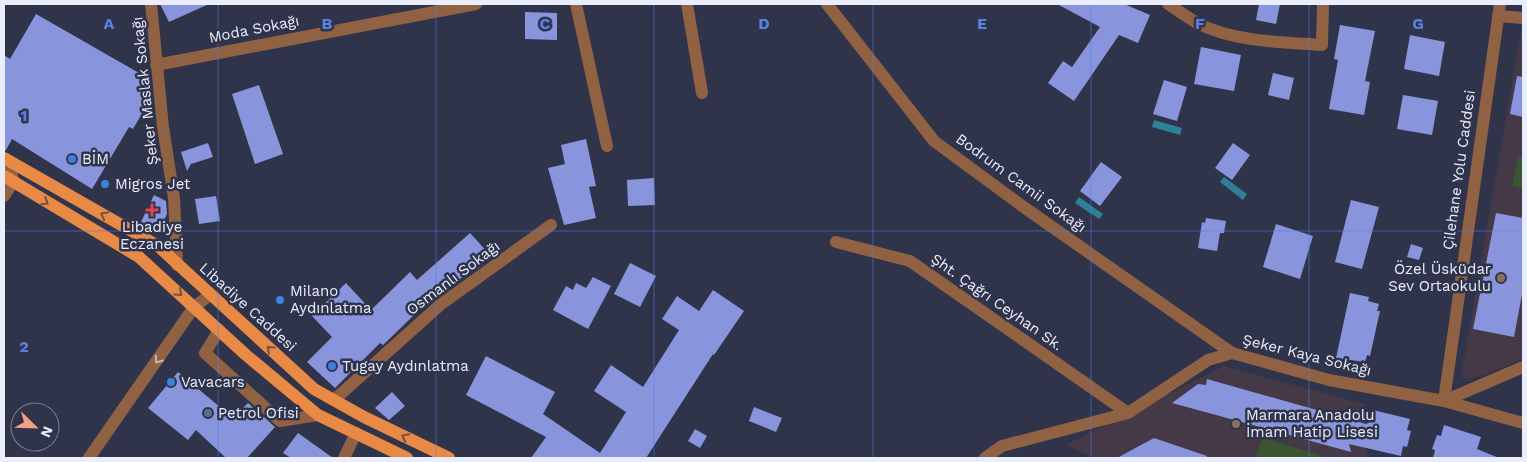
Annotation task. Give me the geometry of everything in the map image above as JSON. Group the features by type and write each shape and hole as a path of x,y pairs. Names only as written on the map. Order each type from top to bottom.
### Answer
{"main road":[{"name":"Libadiye Caddesi","path":"7,160 158,246 314,389 449,458"},
{"path":"8,179 139,257 194,308 318,415 407,458"}],"street":[{"name":"Şeker Maslak Sokağı","path":"152,4 156,65 174,198 178,264"},
{"name":"Moda Sokağı","path":"156,65 476,4"},
{"path":"576,4 607,146"},
{"path":"687,4 702,93"},
{"name":"Bodrum Camii Sokağı","path":"827,4 934,141 1025,208 1232,353"},
{"path":"1168,4 1198,23 1221,32 1271,41 1322,45 1323,4"},
{"path":"1499,10 1523,18"},
{"name":"Çilehane Yolu Caddesi","path":"1444,401 1499,10"},
{"path":"4,196 8,179 7,160"},
{"name":"Osmanlı Sokağı","path":"334,400 440,305 551,225"},
{"name":"Şht. Çağrı Ceyhan Sk.","path":"836,242 910,262 1128,414"},
{"path":"89,458 194,308 210,295"},
{"path":"219,330 205,353 280,421 318,415"},
{"name":"Şeker Kaya Sokağı","path":"985,458 1002,446 1128,414 1208,360 1232,353 1329,380 1444,401 1523,423"},
{"path":"1444,401 1523,367"},
{"path":"344,458 356,433"}],"shaded area":[{"name":"Özel Üsküdar Sev Ortaokulu","path":"1521,31 1523,31 1523,359 1481,376 1467,379 1461,377"},
{"name":"Marmara Anadolu İmam Hatip Lisesi","path":"1224,366 1364,404 1367,458 1094,458 1066,445"}],"green space":[{"path":"1519,156 1523,157 1523,189 1512,186"},
{"path":"1262,438 1330,458 1256,458"}],"water":[{"path":"1154,120 1182,128 1180,135 1152,127"},
{"path":"1224,177 1247,194 1243,200 1220,182"},
{"path":"1079,197 1103,214 1099,219 1075,203"}],"building":[{"path":"160,4 209,4 169,22"},
{"path":"1057,4 1124,4 1150,15 1138,43 1119,35 1074,101 1048,83 1063,61 1072,67 1100,27"},
{"path":"1259,4 1280,4 1276,24 1256,20"},
{"path":"525,12 557,13 557,40 525,39"},
{"path":"36,14 139,73 144,110 133,129 129,127 92,189 12,139 6,150 4,150 4,55 10,59"},
{"path":"1340,25 1375,31 1365,81 1370,82 1364,115 1329,109 1338,60 1334,59"},
{"path":"1410,35 1445,42 1439,76 1404,69"},
{"path":"1201,47 1241,55 1234,91 1194,84"},
{"path":"1273,73 1294,78 1289,100 1268,95"},
{"path":"1517,76 1523,77 1523,117 1510,114"},
{"path":"1164,80 1187,87 1177,121 1153,114"},
{"path":"259,85 283,154 255,164 232,94"},
{"path":"1403,95 1438,101 1432,135 1397,129"},
{"path":"586,139 596,186 589,187 596,218 564,225 548,168 565,164 561,145"},
{"path":"208,143 213,157 191,164 187,171 181,152"},
{"path":"1233,143 1250,155 1232,180 1215,168"},
{"path":"1101,162 1122,177 1100,206 1080,191"},
{"path":"654,178 655,205 628,206 627,180"},
{"path":"154,195 166,201 167,214 159,231 141,222"},
{"path":"216,196 220,221 199,224 195,199"},
{"path":"1351,200 1379,207 1362,269 1335,262"},
{"path":"1496,213 1523,218 1523,289 1514,337 1473,329"},
{"path":"1206,218 1226,221 1224,233 1220,233 1217,251 1198,248 1202,222 1205,223"},
{"path":"1276,224 1313,236 1300,279 1263,267"},
{"path":"470,233 492,257 474,271 472,269 443,293 440,290 383,345 380,343 335,388 307,362 332,337 312,316 346,283 371,310 410,272 417,280"},
{"path":"1411,244 1423,248 1419,260 1407,257"},
{"path":"630,263 656,276 640,307 614,294"},
{"path":"593,277 611,286 588,329 553,310 566,286 573,290 576,283 586,288"},
{"path":"713,290 744,311 713,354 646,458 531,458 546,437 466,395 486,356 555,392 543,414 600,453 626,412 594,391 611,365 643,387 679,330 662,319 677,296 699,311"},
{"path":"1350,293 1369,297 1368,301 1379,304 1377,311 1380,311 1370,356 1367,355 1365,362 1336,358"},
{"path":"178,372 233,418 248,403 275,427 247,458 226,458 196,430 188,440 148,408"},
{"path":"1207,379 1366,424 1370,422 1373,410 1410,419 1407,430 1411,431 1407,447 1403,446 1401,456 1349,444 1351,452 1172,403 1198,384 1206,385"},
{"path":"392,392 405,406 389,420 375,408"},
{"path":"754,407 782,418 776,432 749,421"},
{"path":"1444,425 1481,437 1477,449 1499,458 1433,458 1435,450 1432,449 1437,435 1441,436"},
{"path":"695,429 707,436 700,448 688,441"},
{"path":"298,433 333,458 291,458 283,453"},
{"path":"1154,438 1207,456 1206,458 1117,458"}],"place":[{"name":"BİM","path":"72,159"},
{"name":"Migros Jet","path":"105,184"},
{"name":"Libadiye Eczanesi","path":"152,210"},
{"name":"Özel Üsküdar Sev Ortaokulu","path":"1501,278"},
{"name":"Milano Aydınlatma","path":"280,300"},
{"name":"Tugay Aydınlatma","path":"332,366"},
{"name":"Vavacars","path":"171,382"},
{"name":"Petrol Ofisi","path":"208,413"},
{"name":"Marmara Anadolu İmam Hatip Lisesi","path":"1236,424"}]}
